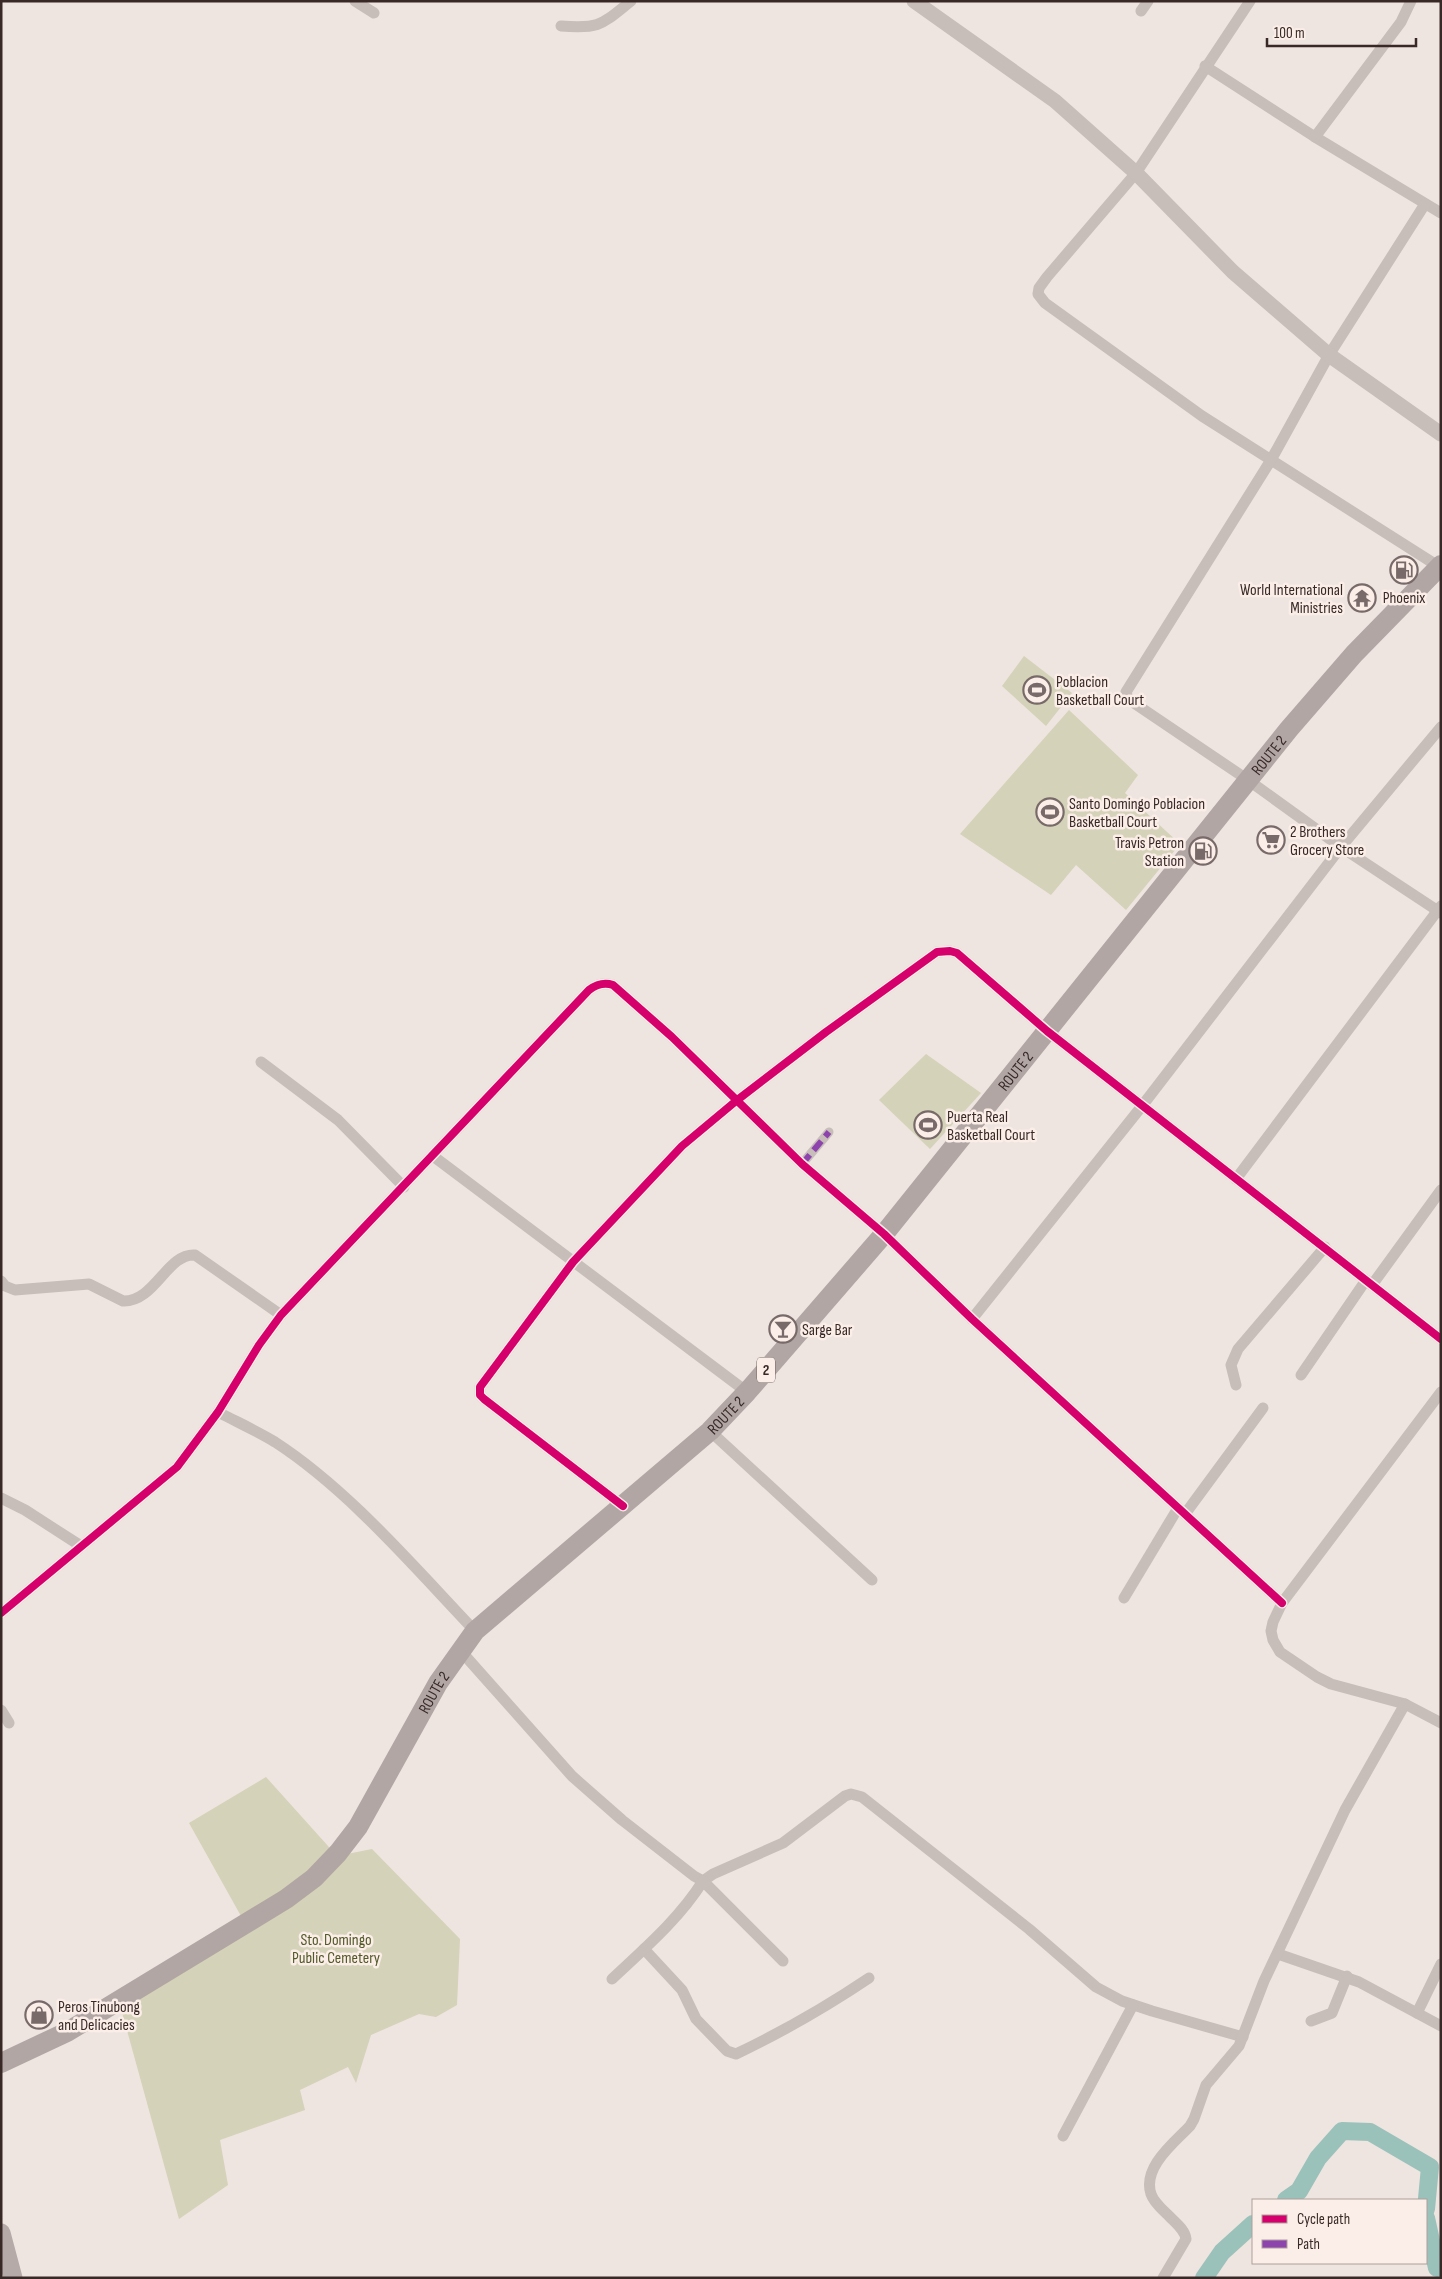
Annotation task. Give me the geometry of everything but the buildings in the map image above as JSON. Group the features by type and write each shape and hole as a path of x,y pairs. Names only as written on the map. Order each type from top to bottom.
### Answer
{"highway":[{"name":"ROUTE 2","path":"1,2063 67,2032 118,2002 286,1899 314,1878 338,1853 358,1827 438,1683 475,1631 710,1431 748,1392 884,1234 1289,729 1354,654 1440,567"}],"main road":[{"path":"1,2233 13,2278"}],"street":[{"path":"355,1 374,13"},
{"path":"561,26 583,28 596,26 631,1"},
{"path":"1141,11 1148,1"},
{"path":"1316,137 1401,22 1411,1"},
{"path":"917,2 1055,101 1136,173 1233,272 1329,356 1441,434"},
{"path":"1244,3 1136,173 1038,288 1039,297 1195,411 1440,567"},
{"path":"1205,66 1316,137 1441,213"},
{"path":"1236,1179 1440,910 1340,847 1248,780 1128,699 1126,692 1271,460 1329,356 1425,204"},
{"path":"972,1319 1142,1106 1340,847 1441,727"},
{"path":"622,1506 480,1395 480,1387 573,1262 682,1146 736,1101 861,1006 942,950 957,953 1047,1031 1441,1339"},
{"path":"1,1613 177,1467 218,1412 259,1345 281,1315 434,1156 589,990 600,984 613,985 672,1037 802,1164 884,1234 972,1319 1282,1603"},
{"path":"261,1062 338,1120 404,1186"},
{"path":"802,1164 829,1132"},
{"path":"434,1156 748,1392"},
{"path":"1301,1376 1369,1282 1441,1190"},
{"path":"1236,1385 1232,1365 1238,1349 1325,1247"},
{"path":"1,1281 5,1286 15,1290 89,1284 123,1301 129,1301 142,1297 184,1256 195,1255 281,1315"},
{"path":"1441,1392 1282,1603 1271,1631 1273,1640 1280,1652 1316,1677 1331,1684 1405,1704 1441,1723"},
{"path":"1124,1598 1182,1511 1263,1408"},
{"path":"218,1412 274,1442 312,1469 353,1505 475,1631"},
{"path":"710,1431 872,1580"},
{"path":"1,1498 25,1510 81,1546"},
{"path":"460,1650 572,1776 622,1820 703,1881 783,1961"},
{"path":"1162,2278 1186,2239 1183,2230 1152,2197 1150,2192 1153,2171 1159,2159 1194,2119 1206,2085 1213,2074 1231,2056 1243,2037 1264,1981 1345,1810 1405,1704"},
{"path":"1,1710 8,1723"},
{"path":"612,1979 689,1903 703,1881 713,1874 783,1843 845,1796 856,1794 1029,1930 1096,1987 1133,2005 1243,2037"},
{"path":"644,1949 682,1990 696,2019 717,2042 736,2054 827,2006 869,1978"},
{"path":"1278,1954 1347,1976 1441,2026"},
{"path":"1417,2013 1441,1964"},
{"path":"1311,2021 1332,2013 1347,1976"},
{"path":"1063,2136 1133,2005"}],"green space":[{"name":"Poblacion Basketball Court","path":"1024,656 1072,693 1046,726 1002,686"},
{"path":"1069,710 1138,775 1125,793 1180,844 1126,910 1076,865 1051,895 960,834"},
{"name":"Puerta Real Basketball Court","path":"926,1054 981,1093 930,1149 879,1100"},
{"name":"Sto. Domingo Public Cemetery","path":"266,1777 337,1856 372,1849 460,1939 457,2005 436,2017 419,2014 371,2035 356,2083 348,2067 300,2090 305,2110 220,2140 228,2185 179,2219 120,2005 246,1925 189,1823"}],"waterway":[{"path":"1287,2199 1299,2191 1318,2158 1342,2131 1370,2132 1430,2167 1427,2199"},
{"path":"1427,2223 1437,2268 1441,2264"},
{"path":"1204,2278 1222,2252 1252,2225"}],"marked path":[{"path":"802,1164 829,1132"}],"cycle path":[{"path":"623,1506 484,1399 480,1395 480,1387 573,1262 682,1146 736,1101 826,1032 937,952 950,951 957,953 1047,1031 1441,1339"},
{"path":"1,1613 177,1467 218,1412 259,1345 281,1315 589,990 604,984 613,985 672,1037 802,1164 884,1234 972,1319 1282,1603"}],"place":[{"name":"Phoenix","path":"1404,570"},
{"name":"World International Ministries","path":"1362,598"},
{"name":"Poblacion Basketball Court","path":"1037,690"},
{"name":"Santo Domingo Poblacion Basketball Court","path":"1050,812"},
{"name":"2 Brothers Grocery Store","path":"1271,840"},
{"name":"Travis Petron Station","path":"1203,851"},
{"name":"Puerta Real Basketball Court","path":"928,1125"},
{"name":"Sarge Bar","path":"783,1329"},
{"name":"Peros Tinubong and Delicacies","path":"39,2015"}]}
